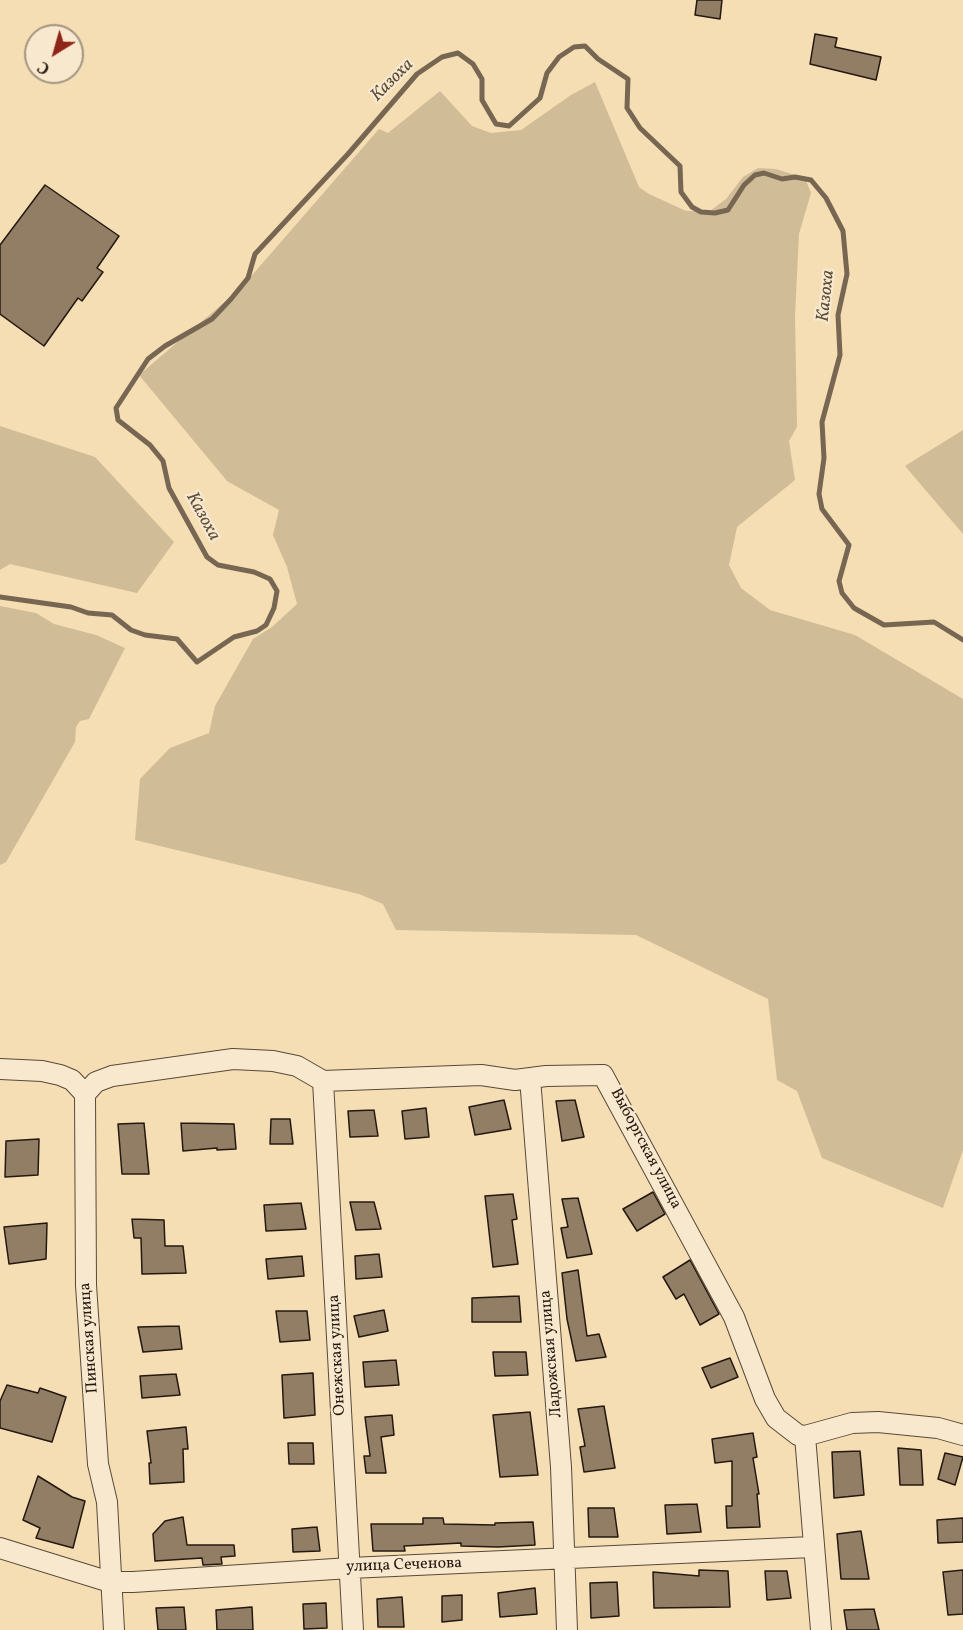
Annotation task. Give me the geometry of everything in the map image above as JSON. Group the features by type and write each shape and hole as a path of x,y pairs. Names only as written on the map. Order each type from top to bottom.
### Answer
{"street":[{"path":"0,1069 42,1071 60,1075 72,1080 85,1094 96,1082 112,1076 233,1059 273,1061 297,1066 323,1081"},
{"name":"Выборгская улица","path":"323,1081 481,1075 515,1080 603,1075 734,1317 765,1399 776,1418 798,1435 805,1436"},
{"name":"Ладожская улица","path":"530,1078 561,1467 567,1630"},
{"name":"Онежская улица","path":"323,1081 353,1630"},
{"name":"Пинская улица","path":"85,1094 86,1285 99,1464 107,1502 114,1630"},
{"path":"821,1630 812,1547 805,1436 852,1423 878,1422 938,1428 963,1435"},
{"name":"улица Сеченова","path":"0,1548 110,1582 350,1568 812,1547"}],"shaded area":[{"path":"595,82 639,187 649,194 686,211 710,211 726,199 743,177 758,168 776,169 805,178 811,193 799,234 795,316 797,427 789,441 795,480 737,527 729,565 741,588 770,610 855,635 963,699 963,1150 943,1208 822,1158 797,1091 777,1080 768,999 636,935 396,930 383,904 359,894 135,840 140,779 170,748 209,733 215,706 253,639 272,627 297,604 287,567 273,535 279,510 227,481 139,375 240,289 379,129 388,133 440,91 472,126 491,133 521,130 571,95"},
{"path":"0,426 95,457 174,542 137,593 10,564 0,570"},
{"path":"963,430 963,534 905,466"},
{"path":"0,606 36,613 54,624 96,635 125,648 89,719 80,721 76,727 75,742 6,862 0,865"}],"building":[{"path":"697,0 722,0 720,19 695,15"},
{"path":"815,34 837,38 835,47 881,57 876,80 810,64"},
{"path":"45,185 119,236 97,268 103,272 82,301 78,298 44,346 0,314 0,245"},
{"path":"504,1100 511,1129 475,1135 469,1107"},
{"path":"575,1100 584,1137 562,1141 556,1101"},
{"path":"426,1108 429,1137 405,1139 402,1111"},
{"path":"374,1110 378,1136 350,1137 348,1111"},
{"path":"271,1119 290,1119 293,1144 270,1144"},
{"path":"144,1123 149,1174 122,1174 118,1124"},
{"path":"181,1123 234,1124 236,1149 183,1151"},
{"path":"39,1139 38,1175 5,1177 6,1141"},
{"path":"653,1192 665,1214 637,1231 623,1209"},
{"path":"513,1194 517,1219 512,1220 518,1264 493,1267 485,1196"},
{"path":"578,1198 592,1254 567,1258 561,1228 568,1227 562,1199"},
{"path":"350,1202 374,1202 381,1229 356,1230"},
{"path":"301,1203 306,1229 266,1231 264,1205"},
{"path":"132,1219 164,1220 165,1246 183,1246 186,1273 142,1274 141,1238 134,1238"},
{"path":"47,1223 46,1259 9,1264 4,1227"},
{"path":"379,1254 382,1277 356,1279 355,1256"},
{"path":"302,1256 304,1276 268,1279 266,1259"},
{"path":"690,1260 719,1314 700,1325 684,1294 676,1299 663,1277"},
{"path":"578,1270 587,1336 599,1334 606,1357 576,1361 567,1319 562,1273"},
{"path":"519,1296 521,1322 472,1322 472,1298"},
{"path":"384,1310 388,1331 359,1337 354,1316"},
{"path":"276,1311 307,1311 310,1340 280,1342"},
{"path":"179,1326 182,1349 143,1352 138,1327"},
{"path":"493,1352 526,1352 528,1375 495,1376"},
{"path":"730,1358 738,1377 711,1388 702,1368"},
{"path":"396,1360 399,1385 365,1387 363,1362"},
{"path":"313,1373 315,1415 284,1418 282,1375"},
{"path":"176,1374 180,1395 142,1398 140,1376"},
{"path":"7,1385 38,1393 40,1388 66,1397 52,1442 0,1428 0,1401"},
{"path":"604,1406 615,1468 584,1472 580,1447 585,1446 578,1409"},
{"path":"530,1412 538,1475 500,1477 493,1415"},
{"path":"392,1415 394,1435 381,1437 386,1473 366,1473 364,1456 370,1456 365,1417"},
{"path":"186,1427 188,1449 183,1449 184,1482 150,1484 149,1463 151,1463 147,1431"},
{"path":"753,1433 757,1457 753,1458 759,1494 757,1494 760,1527 727,1528 726,1506 732,1506 732,1461 715,1463 712,1439"},
{"path":"288,1443 313,1443 314,1464 289,1464"},
{"path":"898,1448 921,1450 923,1485 900,1485"},
{"path":"860,1451 864,1495 834,1498 832,1452"},
{"path":"945,1453 963,1457 955,1485 938,1479"},
{"path":"38,1476 72,1497 85,1501 73,1548 36,1538 40,1528 23,1520"},
{"path":"697,1504 701,1532 667,1534 665,1505"},
{"path":"588,1508 614,1508 618,1537 589,1537"},
{"path":"183,1517 187,1545 234,1545 235,1556 221,1557 222,1564 203,1565 202,1558 155,1561 153,1534 165,1521"},
{"path":"423,1518 443,1518 444,1524 495,1525 495,1523 533,1522 535,1545 461,1546 461,1543 404,1546 405,1551 373,1551 371,1524 423,1524"},
{"path":"963,1518 963,1542 938,1543 937,1520"},
{"path":"317,1527 320,1551 293,1552 292,1529"},
{"path":"861,1531 869,1579 841,1579 837,1534"},
{"path":"699,1570 728,1571 730,1607 654,1608 653,1572 699,1576"},
{"path":"963,1570 963,1614 948,1615 943,1572"},
{"path":"765,1571 787,1571 791,1598 767,1600"},
{"path":"617,1582 619,1616 591,1618 590,1583"},
{"path":"535,1588 537,1614 500,1617 498,1593"},
{"path":"462,1595 462,1620 442,1622 442,1596"},
{"path":"402,1597 404,1627 378,1627 377,1599"},
{"path":"326,1603 327,1628 304,1629 303,1604"},
{"path":"184,1607 186,1630 158,1630 156,1608"},
{"path":"252,1607 253,1630 217,1630 216,1610"},
{"path":"874,1609 879,1630 847,1630 844,1610"}],"waterway":[{"name":"Казоха","path":"0,597 71,607 88,613 112,615 131,630 145,635 177,639 197,662 234,637 257,631 266,625 274,608 277,591 270,579 254,572 218,565 207,557 169,488 163,461 150,445 118,420 116,408 148,359 165,346 212,319 231,299 248,278 255,254 348,154 417,74 442,57 458,53 473,64 482,79 482,100 496,124 509,126 540,98 547,73 559,57 574,47 585,46 598,59 628,79 627,108 640,128 680,166 681,192 692,207 701,212 715,213 728,210 744,185 755,175 764,173 782,179 795,177 811,180 826,198 843,231 847,274 838,315 840,355 822,422 824,458 819,494 822,509 849,545 839,581 842,593 854,608 884,625 934,622 963,640"}]}
